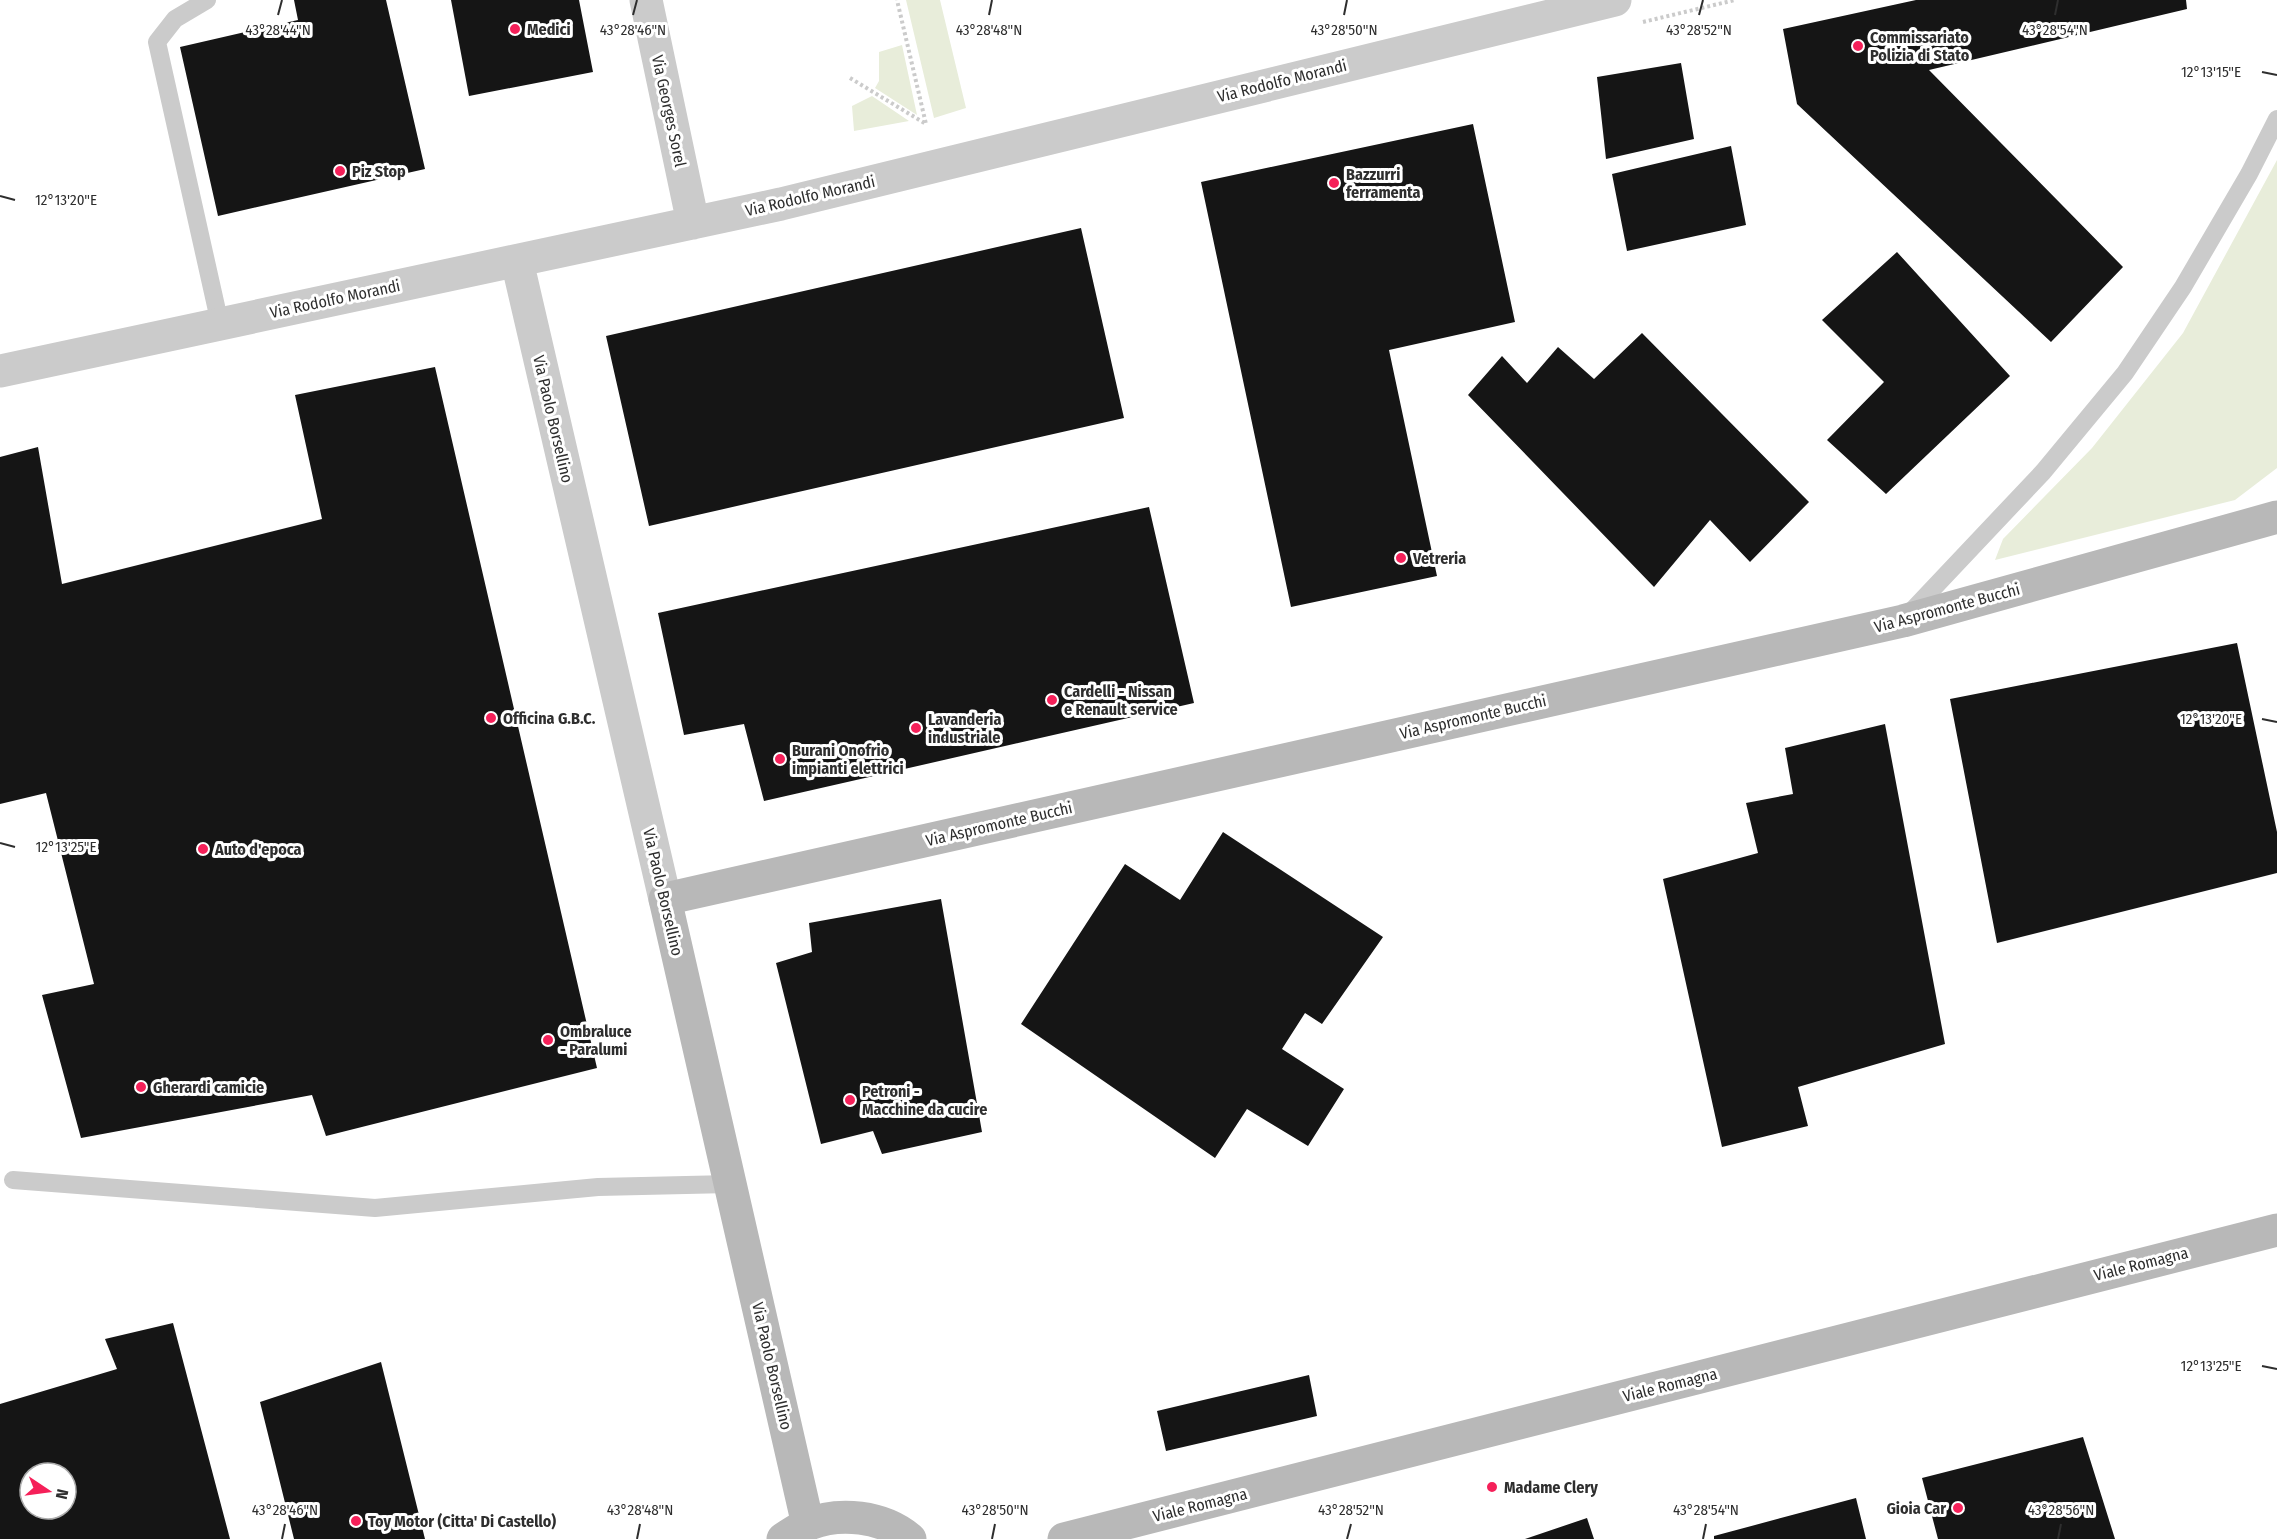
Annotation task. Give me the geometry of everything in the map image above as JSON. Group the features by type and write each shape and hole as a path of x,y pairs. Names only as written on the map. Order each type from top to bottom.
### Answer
{"street":[{"name":"Via Georges Sorel","path":"646,0 693,223"},
{"name":"Via Rodolfo Morandi","path":"0,371 781,204 1615,0"},
{"name":"Via Paolo Borsellino","path":"517,261 730,1185 795,1532"},
{"name":"Via Aspromonte Bucchi","path":"665,899 1903,621 2277,517"},
{"name":"Viale Romagna","path":"1064,1539 2277,1230"},
{"path":"795,1532 832,1518 857,1517 881,1523 910,1539"}],"lane":[{"path":"207,0 176,19 158,42 220,324"},
{"path":"1903,621 2043,472 2125,373 2183,287 2249,174 2277,118"},
{"path":"13,1180 375,1208 598,1187 730,1185"}],"path":[{"path":"850,78 926,124 897,0"}],"green space":[{"path":"906,0 940,0 966,108 934,118"},
{"path":"902,45 917,115 875,88 879,81 879,52"},
{"path":"872,96 909,121 854,131 852,106"},
{"path":"2277,160 2277,468 2235,500 1995,560 2003,539 2092,448 2183,333"}],"building":[{"path":"294,0 386,0 425,169 218,216 180,47 298,20"},
{"path":"451,0 579,0 593,72 469,96"},
{"path":"1916,0 2186,0 2187,9 1929,70 2123,267 2051,342 1797,104 1783,29"},
{"path":"1681,63 1694,139 1606,159 1597,77"},
{"path":"1473,124 1515,322 1389,350 1437,576 1291,607 1201,182"},
{"path":"1731,146 1746,225 1627,251 1612,174"},
{"path":"1081,228 1124,418 649,526 606,336"},
{"path":"1897,252 2010,376 1886,494 1827,440 1884,382 1822,320"},
{"path":"1642,333 1809,502 1750,562 1710,520 1654,587 1468,395 1502,356 1527,383 1558,347 1594,379"},
{"path":"435,367 597,1068 326,1136 312,1095 81,1138 42,995 94,984 46,793 0,804 0,457 38,447 62,584 322,519 295,395"},
{"path":"1149,507 1194,703 764,801 744,724 684,735 658,613"},
{"path":"2237,643 2277,832 2277,873 1997,943 1950,699"},
{"path":"1885,724 1945,1044 1798,1087 1808,1126 1722,1147 1663,879 1758,853 1746,803 1793,794 1785,748"},
{"path":"1223,832 1383,937 1322,1024 1305,1013 1282,1049 1344,1089 1308,1146 1247,1109 1215,1158 1021,1024 1125,864 1180,900"},
{"path":"941,899 982,1132 882,1154 873,1131 821,1144 776,963 812,952 809,923"},
{"path":"173,1323 230,1539 0,1539 0,1404 117,1369 105,1339"},
{"path":"381,1362 425,1539 294,1539 260,1402"},
{"path":"1309,1375 1317,1416 1166,1451 1157,1411"},
{"path":"2083,1437 2115,1539 1938,1539 1922,1478"},
{"path":"1856,1498 1866,1539 1714,1539 1714,1536"},
{"path":"1587,1518 1594,1539 1525,1539"}],"place":[{"name":"Medici","path":"515,29"},
{"name":"Commissariato Polizia di Stato","path":"1858,46"},
{"name":"Piz Stop","path":"340,171"},
{"name":"Bazzurri ferramenta","path":"1334,183"},
{"name":"Vetreria","path":"1401,558"},
{"name":"Cardelli - Nissan e Renault service","path":"1052,700"},
{"name":"Officina G.B.C.","path":"491,718"},
{"name":"Lavanderia industriale","path":"916,728"},
{"name":"Burani Onofrio impianti elettrici","path":"780,759"},
{"name":"Auto d'epoca","path":"203,849"},
{"name":"Ombraluce - Paralumi","path":"548,1040"},
{"name":"Gherardi camicie","path":"141,1087"},
{"name":"Petroni - Macchine da cucire","path":"850,1100"},
{"name":"Madame Clery","path":"1492,1487"},
{"name":"Gioia Car","path":"1958,1508"},
{"name":"Toy Motor (Citta' Di Castello)","path":"356,1521"}]}
